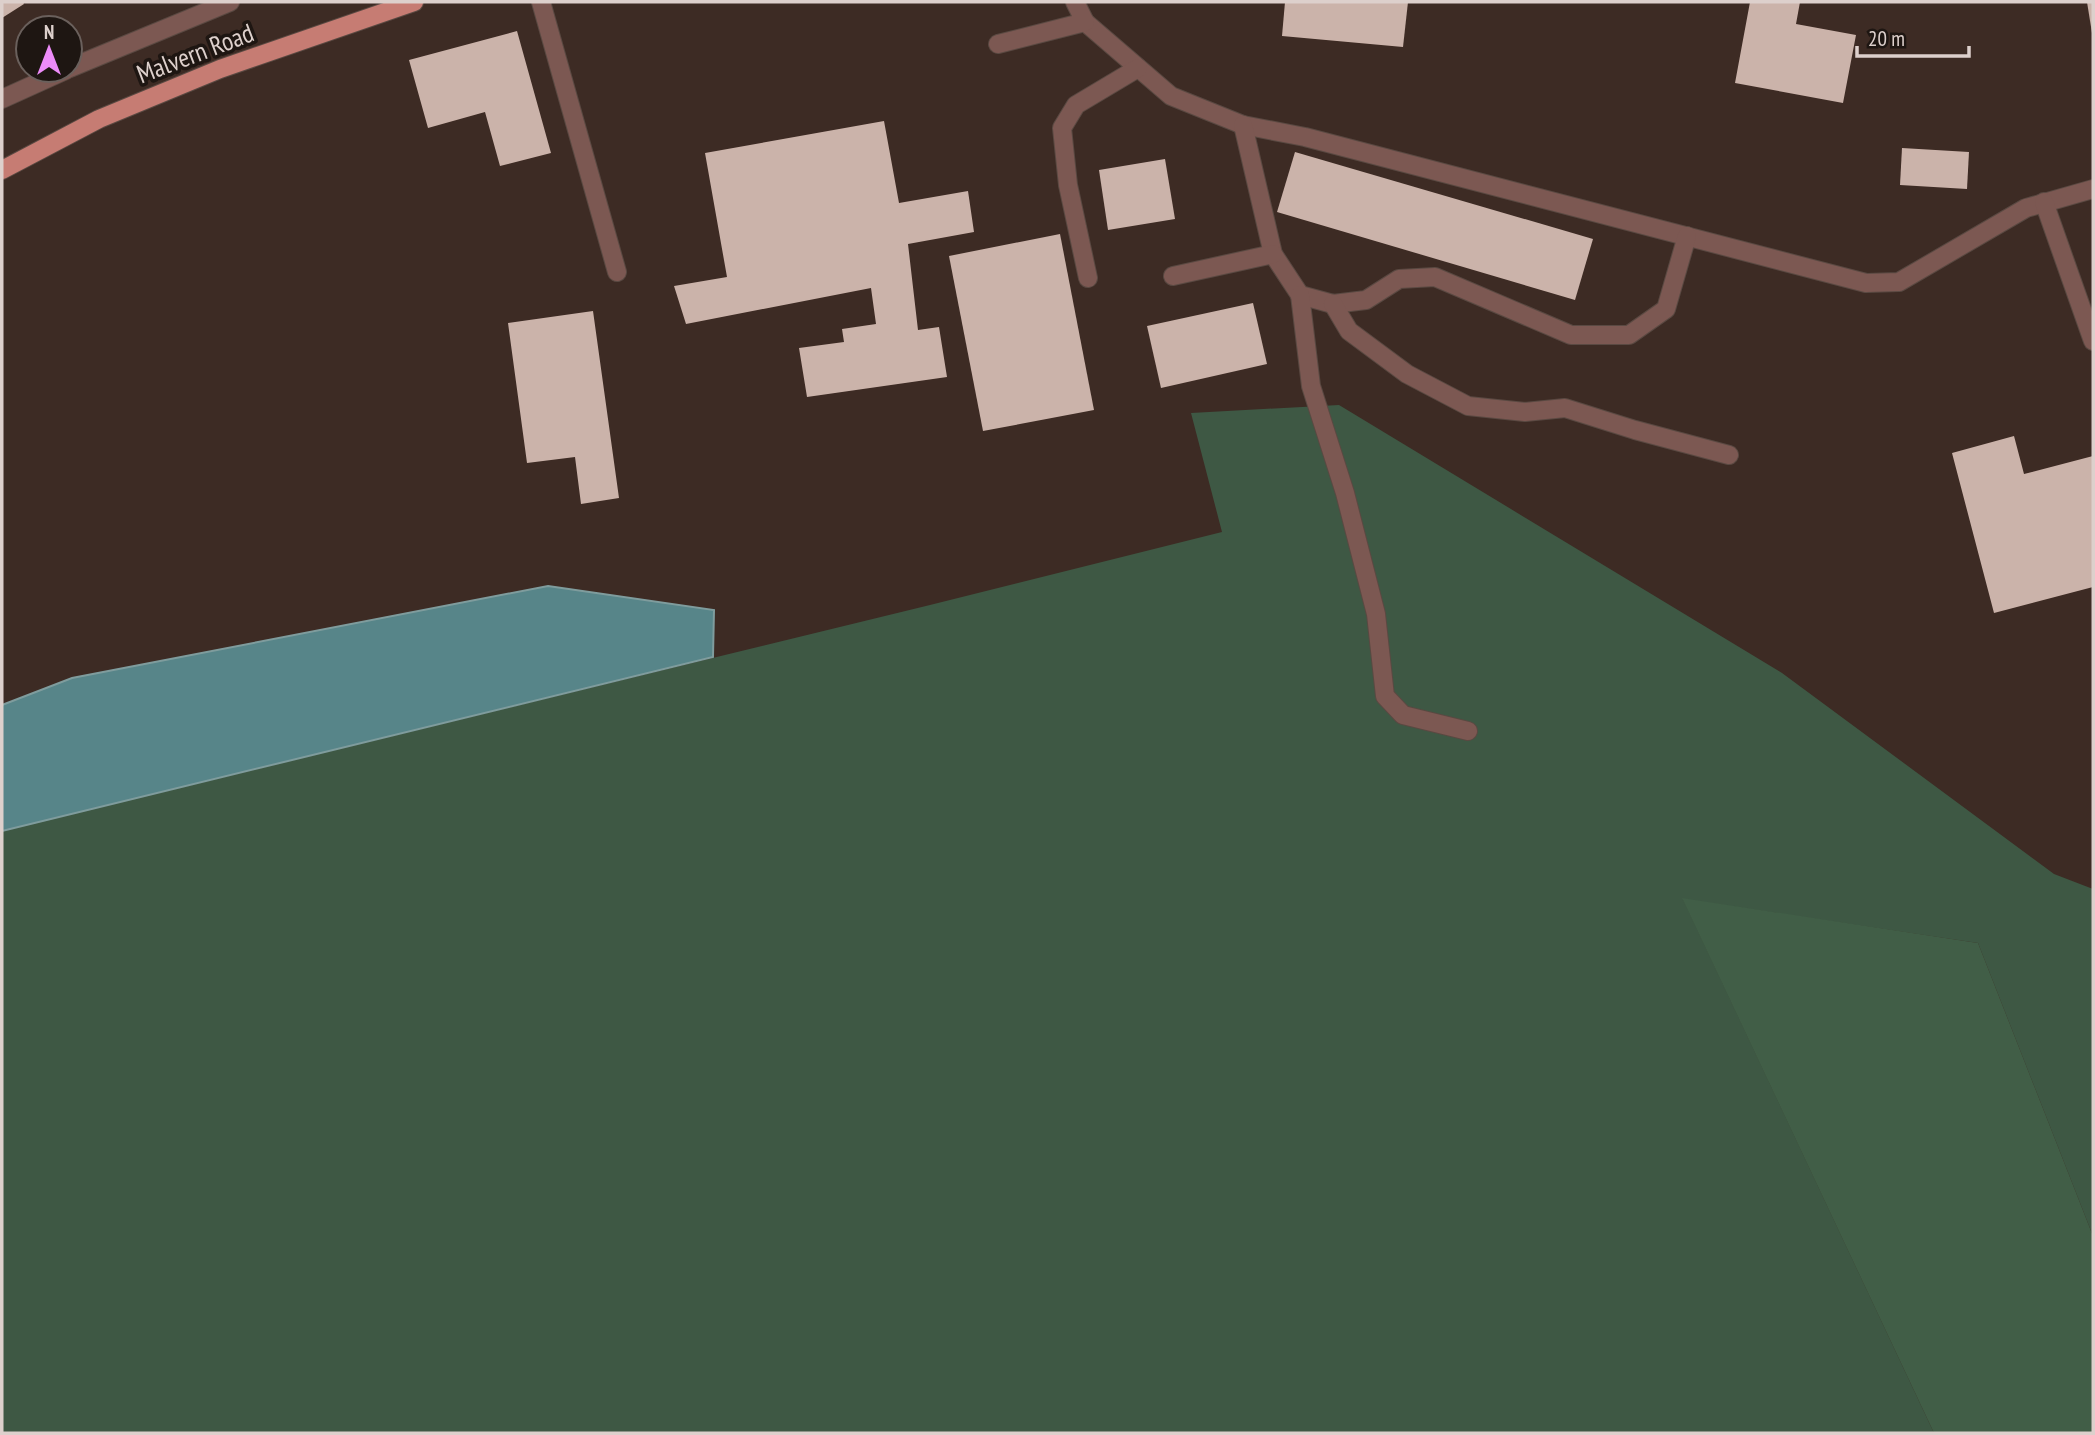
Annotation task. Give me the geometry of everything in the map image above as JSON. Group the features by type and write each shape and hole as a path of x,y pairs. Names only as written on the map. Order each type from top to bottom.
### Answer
{"main road":[{"name":"Malvern Road","path":"2,170 99,119 220,69 414,2"}],"street":[{"path":"84,62 230,2"},
{"path":"541,2 617,272"},
{"path":"1075,2 1085,22 1171,96 1243,125 1305,137 1866,283 1899,282 2026,208 2093,189"},
{"path":"998,44 1085,22"},
{"path":"1088,278 1068,185 1062,128 1076,104 1138,68"},
{"path":"2,99 35,84"},
{"path":"1243,125 1273,254 1300,295 1311,386 1345,493 1376,614 1385,695 1403,715 1468,731"},
{"path":"2044,202 2093,341"},
{"path":"1300,295 1332,304 1366,300 1399,279 1435,276 1572,335 1629,335 1666,309 1687,236"},
{"path":"1173,276 1273,254"},
{"path":"1332,304 1349,331 1407,374 1468,406 1525,412 1565,408 1729,455"}],"green space":[{"path":"1339,405 1782,673 2054,874 2093,889 2093,1236 1978,943 1683,899 1934,1433 2,1433 2,831 1222,532 1191,413"},
{"path":"1682,898 1978,943 2093,1236 2093,1433 1934,1433"}],"water":[{"path":"548,586 714,610 713,657 2,831 2,705 72,678"}],"building":[{"path":"2,2 23,2 24,4 2,18"},
{"path":"1285,2 1408,2 1403,47 1282,36"},
{"path":"1750,2 1800,2 1796,24 1856,35 1843,103 1735,83"},
{"path":"2087,2 2093,2 2093,33 2092,33"},
{"path":"517,31 551,153 500,166 485,112 428,128 409,60"},
{"path":"884,121 899,203 968,191 974,232 908,244 918,330 939,327 947,377 807,397 799,348 844,342 842,329 876,324 871,288 686,324 674,286 727,277 705,153"},
{"path":"1902,148 1969,152 1967,189 1900,185"},
{"path":"1295,152 1593,239 1575,300 1277,212"},
{"path":"1165,159 1175,219 1108,230 1099,170"},
{"path":"1060,234 1094,410 983,431 949,256"},
{"path":"1253,303 1267,364 1161,388 1147,326"},
{"path":"593,311 619,498 581,504 575,457 527,463 508,323"},
{"path":"2014,436 2024,474 2093,456 2093,587 1994,613 1952,453"}]}
